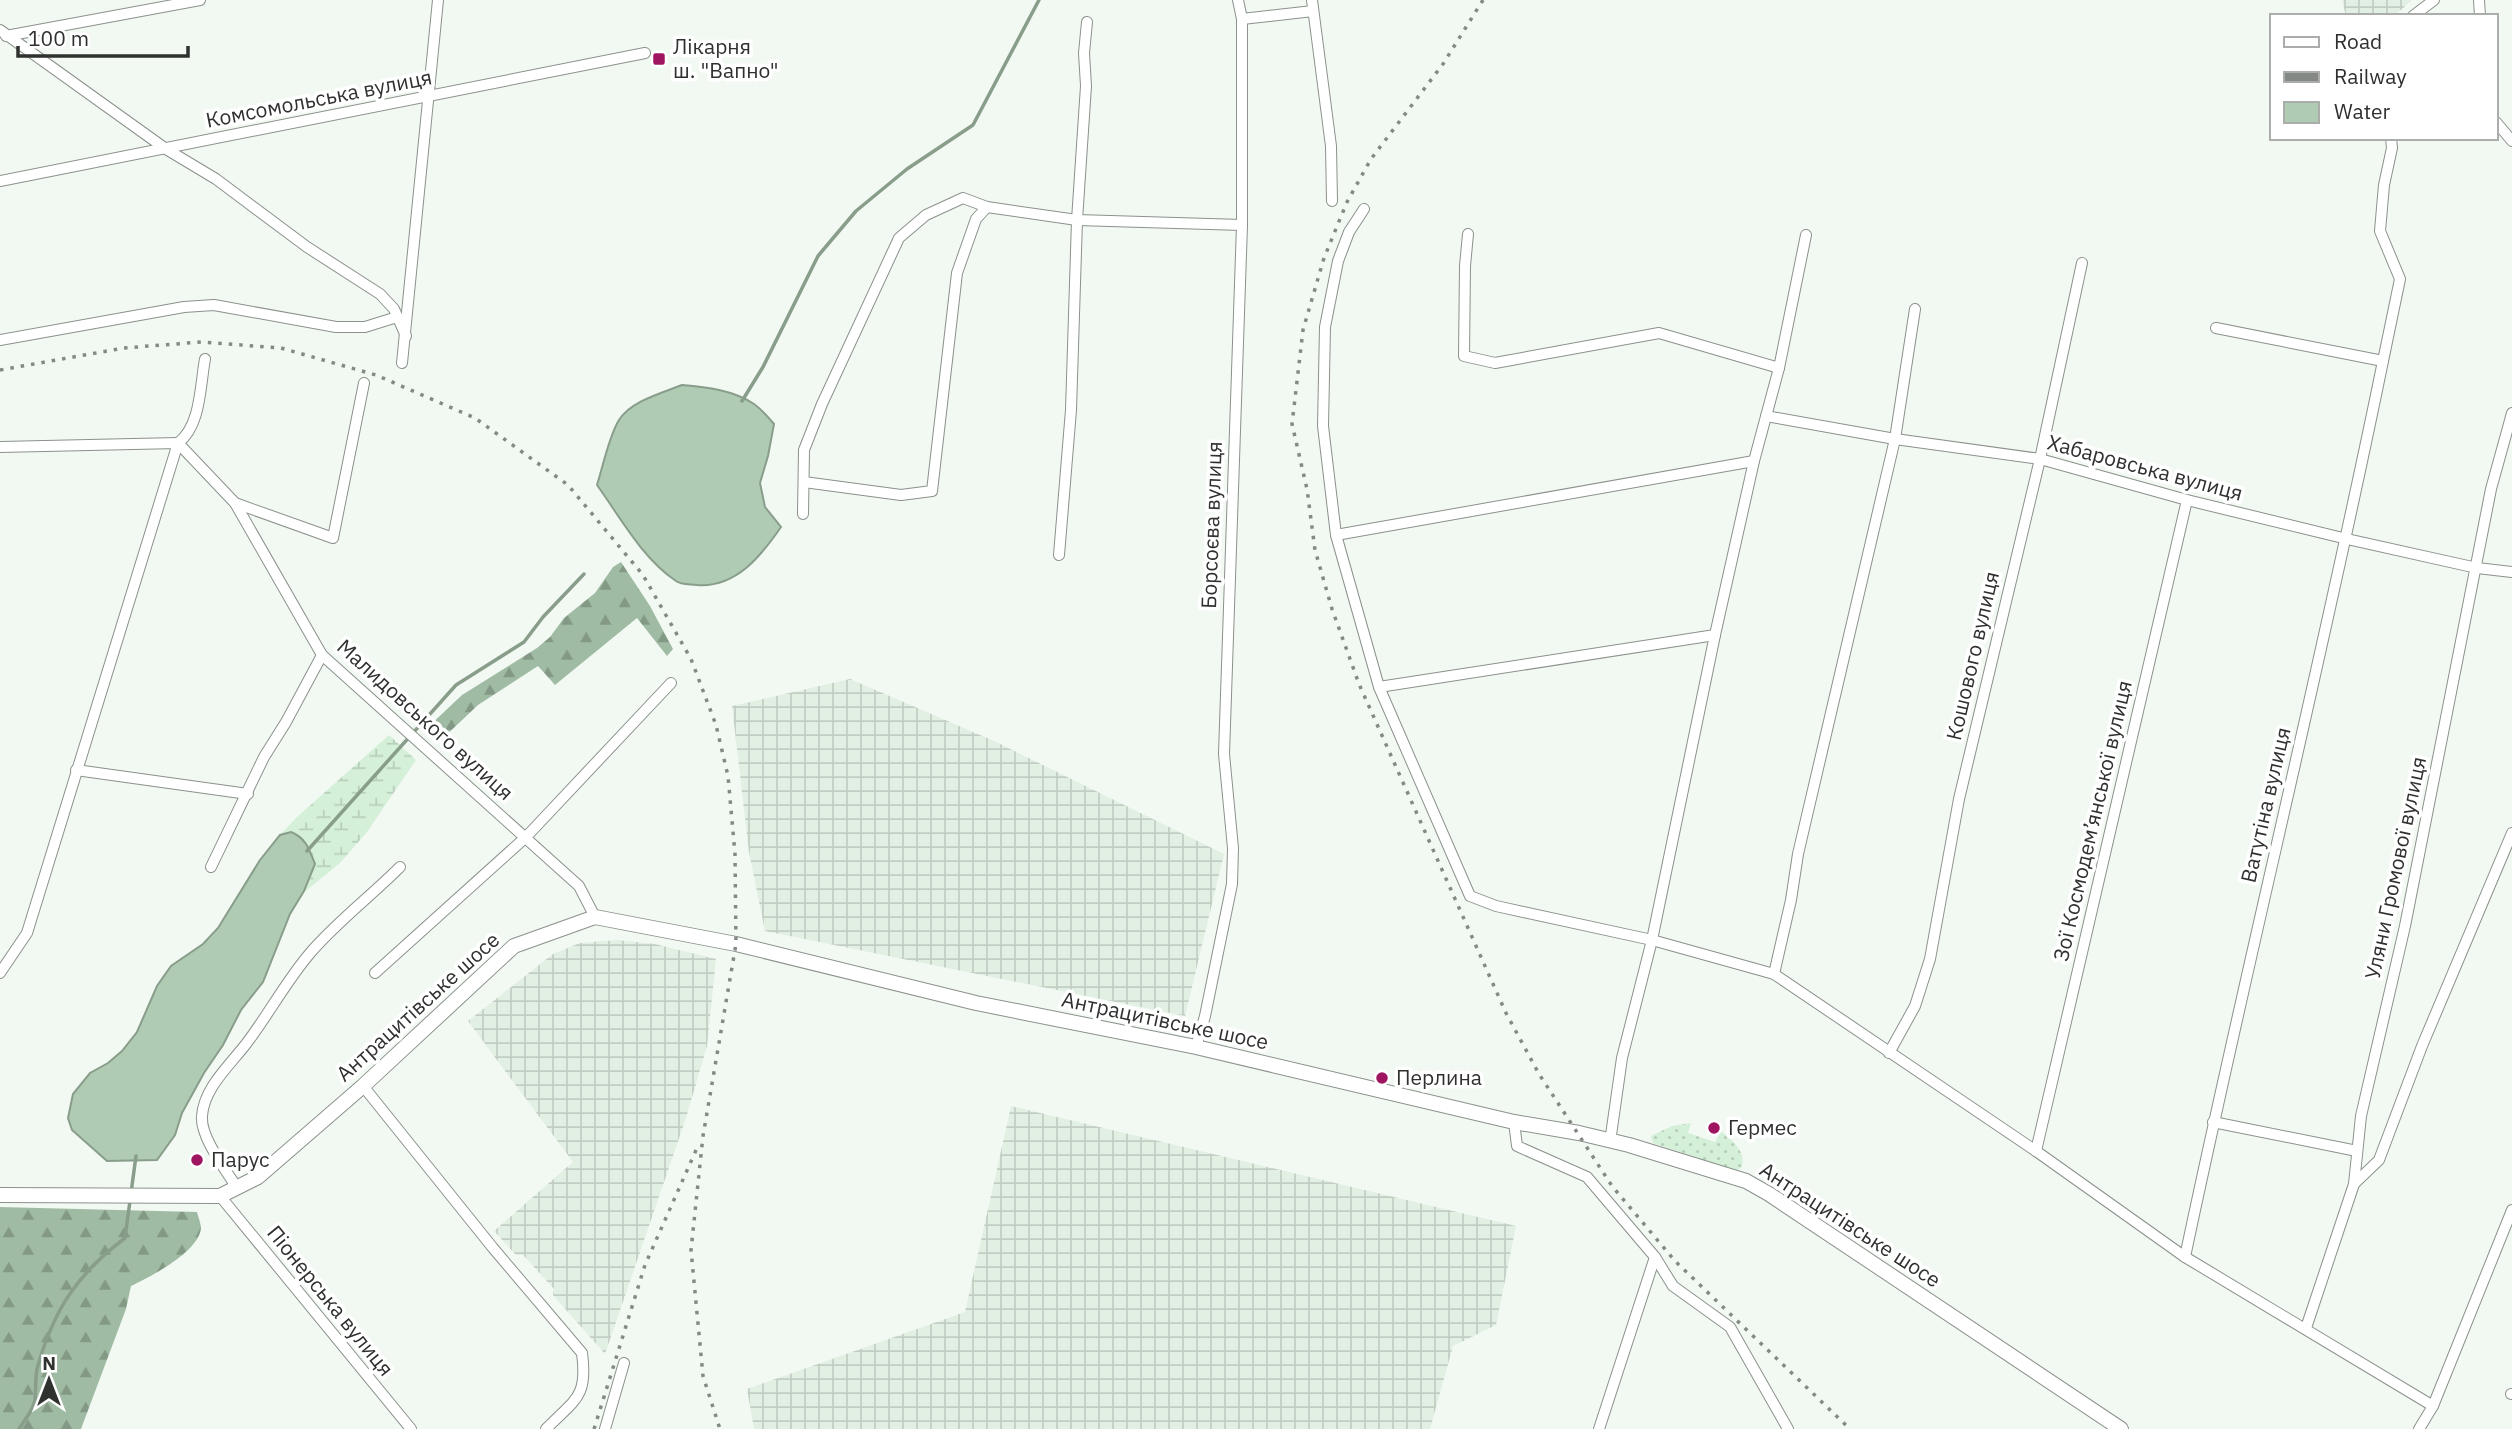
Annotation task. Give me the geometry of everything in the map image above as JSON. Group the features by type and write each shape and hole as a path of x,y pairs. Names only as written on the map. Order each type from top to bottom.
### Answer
{"main road":[{"name":"Антрацитівське шосе","path":"220,1196 258,1177 363,1086 514,946 595,918 736,944 976,1003 1196,1047 1514,1122 1579,1133 1629,1145 1746,1181 2121,1429"},
{"path":"0,1195 220,1196"}],"street":[{"path":"3,34 200,0"},
{"path":"402,363 438,0"},
{"name":"Борсоєва вулиця","path":"1196,1047 1205,1016 1232,884 1233,848 1224,754 1242,225 1242,19 1238,0"},
{"path":"2416,14 2434,0"},
{"path":"1242,19 1313,6 1331,146 1332,201"},
{"path":"1059,555 1071,410 1087,22"},
{"path":"3,34 166,149 216,179 307,247 380,294 394,309 406,336"},
{"name":"Комсомольська вулиця","path":"0,181 645,52"},
{"path":"2498,124 2512,141"},
{"name":"Ватутіна вулиця","path":"2185,1257 2213,1122 2347,539 2400,279 2380,231 2391,140"},
{"path":"803,514 804,450 899,237 926,215 963,198 986,207 1077,220 1242,225"},
{"path":"804,482 901,495 932,491 957,273 976,219 986,207"},
{"path":"1364,209 1349,232 1338,261 1325,327 1323,426 1336,535 1379,687 1470,896 1496,906 1652,940 1774,974 2036,1151 2185,1257 2433,1406"},
{"path":"1468,234 1464,356 1495,363 1659,333 1779,368"},
{"path":"1610,1142 1622,1058 1652,940 1715,635 1754,461 1779,368 1806,235"},
{"name":"Кошового вулиця","path":"1889,1053 1915,1006 1930,959 1959,799 2040,459 2082,263"},
{"path":"0,340 184,307 214,305 336,327 365,327 397,317"},
{"path":"1774,974 1791,900 1798,853 1895,439 1915,309"},
{"path":"2216,328 2383,361"},
{"path":"0,447 178,443 186,438 194,420 205,359"},
{"path":"235,503 333,538 363,383"},
{"name":"Уляни Громової вулиця","path":"2306,1328 2354,1184 2361,1116 2405,926 2491,489 2512,413"},
{"name":"Хабаровська вулиця","path":"1766,416 1895,439 2040,459 2187,500 2347,539 2477,568 2512,572"},
{"path":"0,973 27,933 178,443"},
{"name":"Малидовського вулиця","path":"178,443 235,503 322,655 579,886 595,918"},
{"path":"1336,535 1754,461"},
{"name":"Зої Космодем’янської вулиця","path":"2036,1151 2187,500"},
{"path":"1379,687 1715,635"},
{"path":"211,867 264,757 322,655"},
{"path":"375,973 526,837 671,683"},
{"path":"76,770 248,794"},
{"path":"2354,1184 2379,1160 2423,1046 2512,833"},
{"path":"237,1188 207,1139 201,1119 206,1096 311,952 400,866"},
{"path":"363,1086 493,1248 582,1353 585,1374 581,1393 546,1429"},
{"path":"1514,1122 1517,1146 1587,1177 1655,1257 1672,1286 1730,1327 1788,1429"},
{"path":"2213,1122 2357,1151"},
{"name":"Піонерська вулиця","path":"220,1196 411,1429"},
{"path":"2419,1429 2433,1406 2512,1210"},
{"path":"1599,1429 1655,1257"},
{"path":"605,1429 624,1363"}],"shaded area":[{"path":"2342,0 2412,0 2396,14 2346,14"},
{"path":"850,679 994,741 1224,854 1185,1016 765,931 749,852 732,706"},
{"path":"617,940 655,944 716,959 707,1046 686,1118 605,1354 553,1295 554,1289 523,1255 516,1255 494,1231 573,1162 468,1021 553,954 580,943"},
{"path":"1011,1106 1516,1226 1496,1325 1453,1346 1430,1429 754,1429 747,1389 965,1312"}],"green space":[{"path":"621,562 650,606 673,649 667,656 637,618 555,685 538,666 478,705 441,740 426,729 462,695 550,637 564,618 595,593 613,567"},
{"path":"389,735 416,760 367,832 340,863 302,894 315,864 280,835"},
{"path":"1691,1123 1688,1133 1715,1142 1721,1131 1726,1135 1740,1151 1742,1167 1735,1171 1653,1143 1651,1136 1672,1126"},
{"path":"0,1207 197,1212 201,1228 192,1246 172,1263 131,1286 126,1309 81,1429 0,1429"}],"water":[{"path":"682,385 737,395 757,406 774,424 760,483 765,507 781,527 765,549 746,568 735,576 711,585 680,583 664,572 632,536 597,485 612,434 624,413 648,398"},
{"path":"291,832 304,841 315,864 304,891 290,914 263,982 241,1010 182,1113 175,1135 157,1160 107,1161 72,1130 68,1118 73,1094 90,1073 122,1051 137,1032 157,986 171,966 203,944 218,928 260,860 280,835"}],"waterway":[{"path":"742,401 763,367 818,256 856,211 907,169 973,125 1039,0"},
{"path":"307,851 456,685 524,642 543,617 584,574"},
{"path":"131,1193 136,1156"},
{"path":"19,1429 34,1404 37,1369 59,1312 80,1280 125,1238 130,1201"}],"railway":[{"path":"1483,0 1443,64 1371,159 1347,202 1324,258 1303,330 1292,424 1307,489 1315,550 1332,609 1359,684 1506,1013 1539,1074 1612,1186 1675,1261 1850,1429"},
{"path":"0,370 124,348 201,342 281,348 376,375 475,418 568,485 643,575 691,659 716,725 728,776 735,854 736,944 703,1136 691,1250 703,1376 720,1429"},
{"path":"594,1429 645,1265 697,1148"}],"place":[{"name":"Лікарня ш. \"Вапно\"","path":"659,59"},
{"name":"Перлина","path":"1382,1078"},
{"name":"Гермес","path":"1714,1128"},
{"name":"Парус","path":"197,1160"}]}
